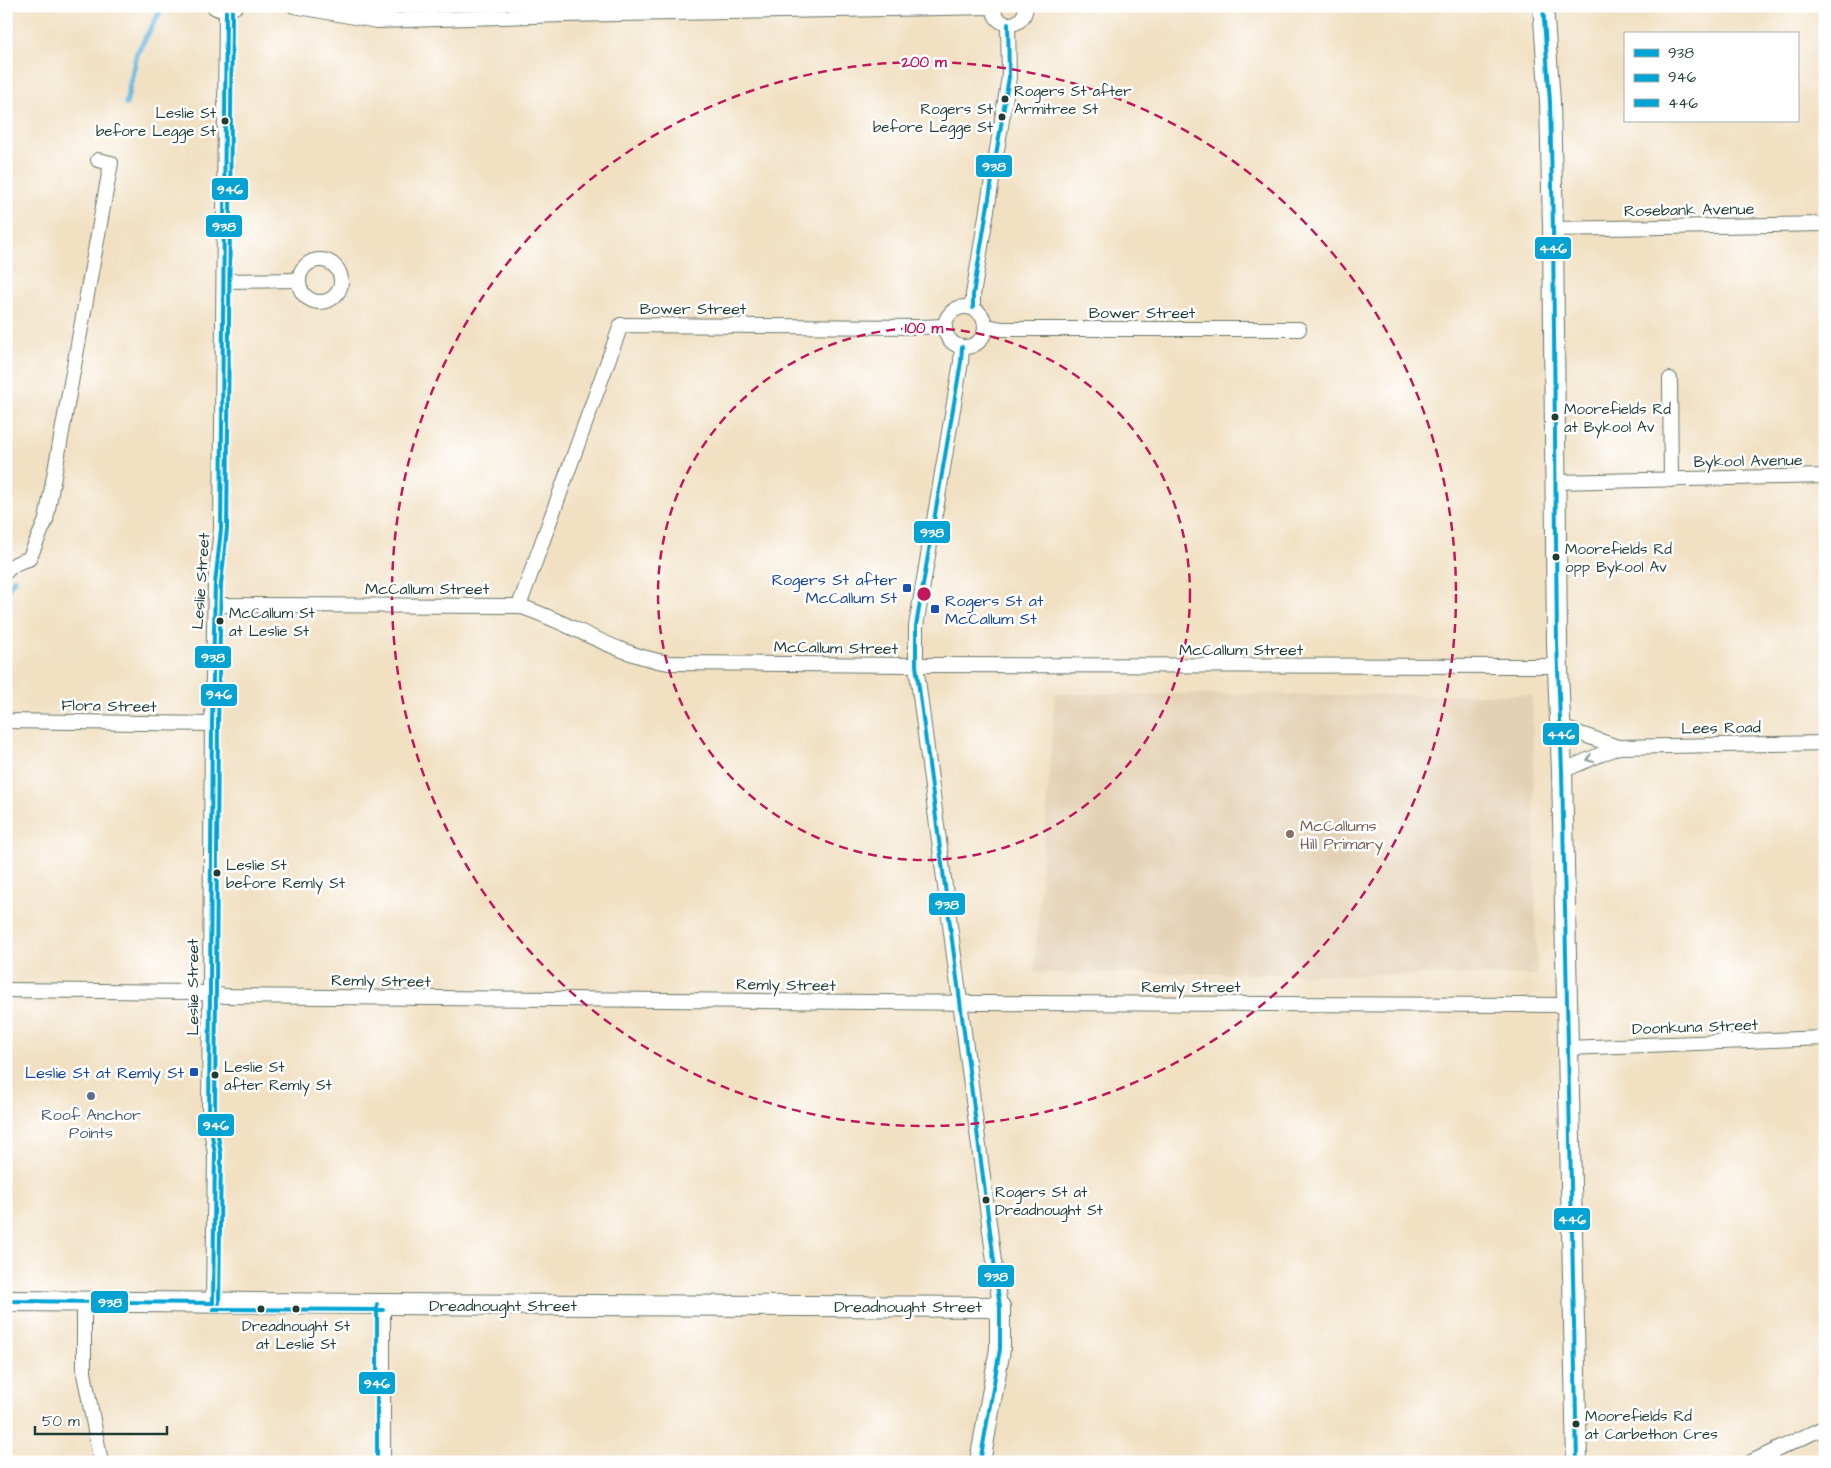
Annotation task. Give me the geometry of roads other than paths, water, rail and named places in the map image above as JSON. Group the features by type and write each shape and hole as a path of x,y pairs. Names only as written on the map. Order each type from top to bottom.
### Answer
{"main road":[{"path":"1543,6 1550,102 1553,229 1558,666 1561,727 1577,1462"},
{"name":"Dreadnought Street","path":"6,1301 1000,1307"},
{"path":"980,1462 1000,1349 1000,1307"}],"street":[{"path":"294,6 378,20 993,7 995,17 999,21 1008,24 1018,22 1025,13 1026,6"},
{"name":"Leslie Street","path":"213,1303 215,1154 209,1117 212,724 215,605 221,529 225,8"},
{"path":"973,308 973,295 1009,77 1008,24"},
{"path":"6,572 20,561 29,559 46,520 111,162 98,160"},
{"name":"Rosebank Avenue","path":"1553,229 1825,224"},
{"path":"224,281 299,280"},
{"path":"966,307 973,308 981,315 985,326 982,337 978,342 967,347 956,345 947,337 944,326 949,314 954,310 966,307"},
{"name":"Bower Street","path":"518,606 621,325 922,328 944,326"},
{"name":"Bower Street","path":"985,326 1002,329 1299,330"},
{"path":"962,347 916,626 916,665 1000,1307"},
{"name":"Bykool Avenue","path":"1670,379 1672,480"},
{"name":"Bykool Avenue","path":"1556,482 1825,476"},
{"name":"McCallum Street","path":"215,605 518,606 538,612 632,655 664,662 916,665 1558,666"},
{"name":"Flora Street","path":"6,721 212,724"},
{"name":"Lees Road","path":"1561,727 1618,747 1825,743"},
{"name":"Lees Road","path":"1562,771 1618,747"},
{"name":"Remly Street","path":"6,990 193,992 226,996 1566,1005"},
{"name":"Doonkuna Street","path":"1567,1048 1825,1038"},
{"path":"84,1302 84,1373 101,1462"},
{"path":"383,1304 383,1462"},
{"path":"1751,1462 1825,1427"}],"waterway":[{"path":"126,104 137,53 160,12"},
{"path":"6,592 14,579"}],"place":[{"name":"Rogers St after Armitree St","path":"1005,99"},
{"name":"Rogers St before Legge St","path":"1002,117"},
{"name":"Leslie St before Legge St","path":"225,121"},
{"name":"Moorefields Rd at Bykool Av","path":"1555,417"},
{"name":"Moorefields Rd opp Bykool Av","path":"1556,557"},
{"name":"Rogers St after McCallum St","path":"907,588"},
{"name":"Rogers St at McCallum St","path":"935,609"},
{"name":"McCallum St at Leslie St","path":"220,621"},
{"name":"McCallums Hill Primary","path":"1290,834"},
{"name":"Leslie St before Remly St","path":"217,873"},
{"name":"Leslie St at Remly St","path":"194,1072"},
{"name":"Leslie St after Remly St","path":"215,1075"},
{"name":"Roof Anchor Points","path":"91,1096"},
{"name":"Rogers St at Dreadnought St","path":"986,1200"},
{"name":"Dreadnought St at Leslie St","path":"296,1309"},
{"name":"Moorefields Rd at Carbethon Cres","path":"1576,1424"}]}
